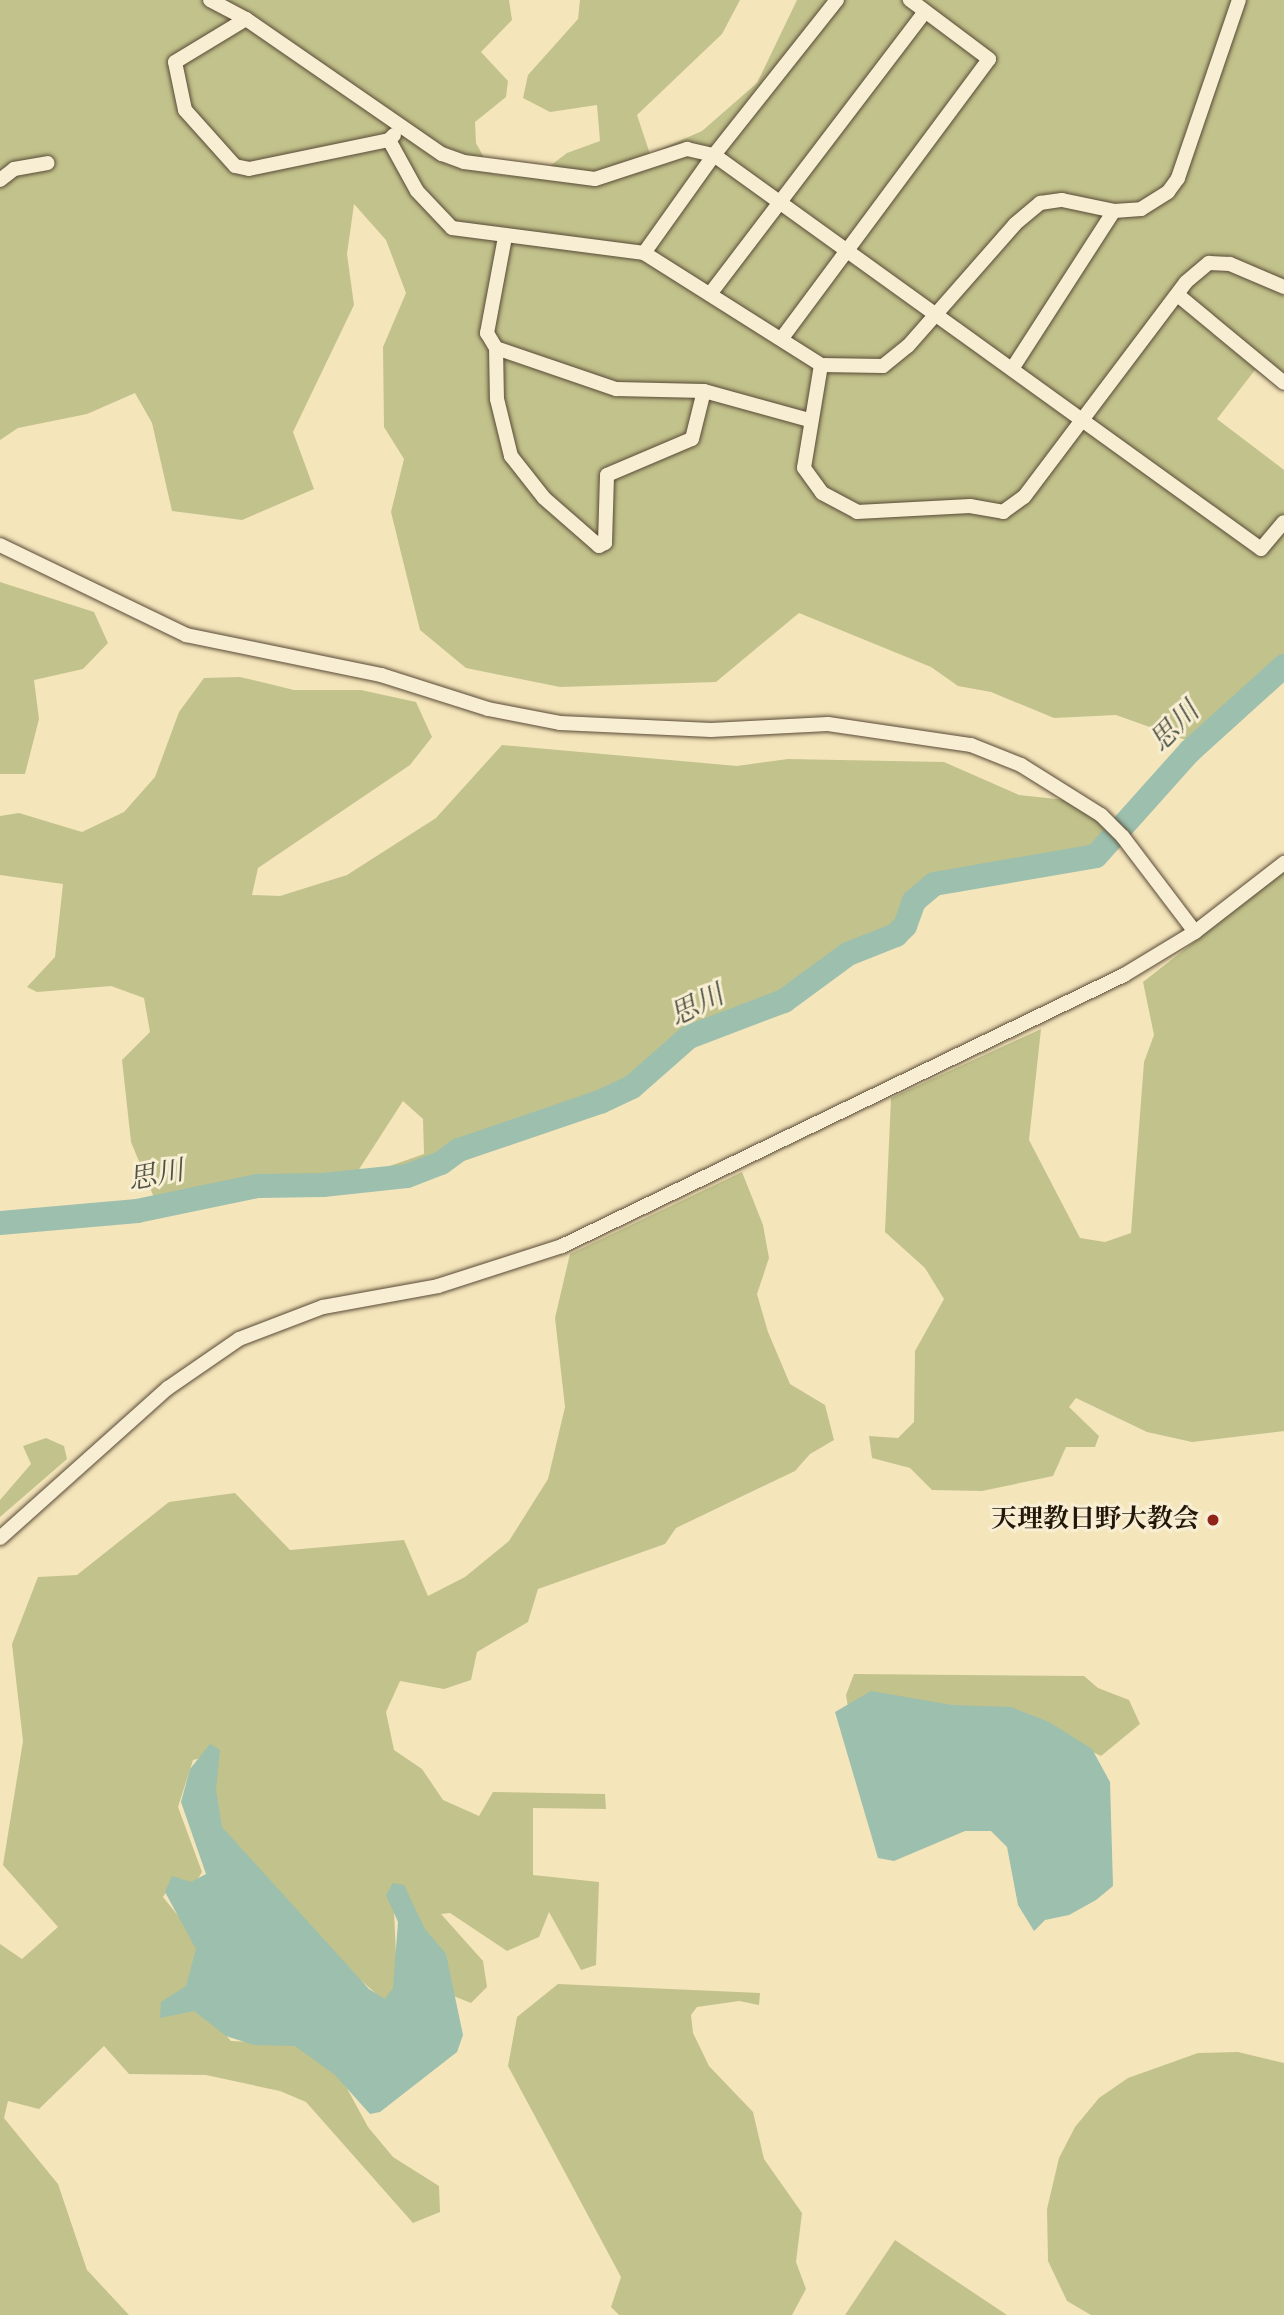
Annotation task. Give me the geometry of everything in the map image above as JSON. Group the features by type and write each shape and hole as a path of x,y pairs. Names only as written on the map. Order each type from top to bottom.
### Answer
{"street":[{"path":"644,253 715,155 837,0"},
{"path":"782,338 989,60 910,0"},
{"path":"389,140 417,191 441,221 452,228 644,253 821,365 883,366 938,315 1014,224 1040,203 1062,200 1114,211 1141,209 1158,202 1178,178 1239,0"},
{"path":"213,1 246,19 442,154 464,162 578,179 608,177 687,149 715,155 1261,549 1284,522"},
{"path":"709,294 925,12"},
{"path":"246,19 176,62 186,110 235,166 249,169 389,140 404,126"},
{"path":"0,180 14,169 47,163"},
{"path":"1012,369 1114,211"},
{"path":"505,237 487,333 496,348 497,399 511,456 544,498 598,546 605,543 607,475 692,439 704,391"},
{"path":"821,365 809,420 804,468 822,493 857,512 970,506 1003,512 1024,497 1179,296 1186,282 1209,263 1230,264 1284,287"},
{"path":"1179,296 1284,383"},
{"path":"496,348 616,389 704,391 809,420"},
{"path":"0,545 186,635 381,675 488,709 560,723 684,729 779,730 828,724 971,745 1021,765 1090,806 1118,832 1195,932"},
{"path":"0,1538 176,1382 239,1339 314,1310 488,1273 562,1246 1072,1003 1195,932 1284,863"}],"green space":[{"path":"0,0 509,0 512,20 481,52 508,81 506,97 475,122 476,143 493,174 534,178 567,153 600,141 597,105 550,112 523,98 528,75 578,19 580,0 740,0 722,34 637,115 650,154 702,131 757,83 797,0 1284,0 1284,391 1255,370 1217,419 1284,470 1284,662 1197,744 1116,715 1054,718 991,692 958,686 931,667 799,613 716,682 560,687 466,668 420,630 391,512 404,459 384,427 383,347 406,293 386,240 354,204 347,254 354,305 293,432 314,489 242,520 172,511 152,423 135,393 87,414 18,428 0,440"},
{"path":"0,582 94,612 108,643 83,669 34,680 39,719 25,774 0,774"},
{"path":"240,677 294,690 361,690 416,702 432,737 410,765 258,868 252,895 280,896 347,875 436,818 502,745 737,766 788,759 944,762 1019,795 1075,801 1113,835 1100,852 944,877 912,895 899,928 829,961 781,994 688,1034 644,1072 602,1097 459,1144 418,1168 361,1176 424,1154 423,1119 403,1101 356,1174 309,1182 281,1179 160,1212 131,1142 122,1060 150,1032 144,998 111,986 37,992 27,987 55,957 63,884 0,875 0,816 19,813 82,832 124,812 155,777 179,712 204,678"},
{"path":"1284,872 1284,1431 1192,1442 1147,1432 1076,1398 1069,1407 1099,1436 1095,1447 1066,1447 1053,1476 982,1491 932,1490 910,1468 872,1458 869,1436 898,1438 914,1422 915,1351 944,1299 925,1268 885,1232 891,1098 1041,1029 1029,1140 1080,1238 1105,1242 1131,1233 1144,1062 1154,1035 1143,982"},
{"path":"742,1172 763,1225 769,1258 757,1294 768,1332 790,1384 825,1405 834,1440 810,1454 795,1471 676,1528 665,1544 538,1589 528,1622 477,1652 471,1680 444,1689 400,1681 386,1712 394,1750 422,1769 443,1800 479,1816 493,1792 605,1794 606,1809 533,1808 533,1875 599,1882 596,1965 581,1970 549,1912 539,1937 507,1951 450,1913 441,1914 483,1961 487,1987 471,2003 451,1995 393,1889 397,1977 388,2004 257,1890 217,1821 214,1755 193,1760 178,1807 202,1872 193,1887 173,1882 163,1897 200,1943 201,2007 231,2041 299,2044 337,2070 368,2127 393,2157 439,2186 440,2212 413,2223 306,2102 280,2091 206,2075 129,2074 104,2046 39,2109 8,2101 4,2118 58,2184 87,2270 129,2315 0,2315 0,1944 22,1959 58,1927 3,1865 23,1741 12,1644 38,1577 77,1575 169,1502 235,1493 290,1550 404,1540 428,1596 465,1577 509,1541 548,1479 565,1407 555,1318 570,1254"},
{"path":"46,1438 64,1446 67,1459 0,1517 0,1500 31,1464 23,1446"},
{"path":"854,1674 1084,1676 1098,1688 1129,1700 1140,1724 1101,1756 1010,1711 849,1713 846,1695"},
{"path":"558,1984 760,1993 759,2005 739,2001 697,2007 691,2015 693,2033 709,2066 753,2112 764,2159 802,2213 796,2262 806,2289 792,2315 619,2315 611,2307 621,2277 508,2066 517,2017"},
{"path":"1238,2052 1284,2063 1284,2315 1091,2315 1067,2301 1048,2261 1047,2209 1059,2158 1075,2127 1099,2098 1128,2078 1198,2053"},
{"path":"895,2240 926,2261 1007,2315 845,2315"}],"shaded area":[{"path":"871,1691 952,1705 1011,1707 1049,1722 1092,1749 1110,1782 1113,1886 1096,1900 1069,1915 1045,1920 1034,1931 1018,1905 1007,1847 991,1831 965,1831 894,1861 878,1858 835,1712"},
{"path":"210,1744 220,1750 216,1790 222,1827 369,1989 385,1999 393,1988 398,1922 386,1895 393,1883 404,1885 425,1929 446,1954 463,2035 457,2052 380,2112 370,2114 335,2075 295,2046 254,2045 226,2036 194,2011 160,2018 161,2002 186,1986 196,1949 165,1892 172,1876 191,1882 206,1874 181,1802 190,1769"}],"waterway":[{"name":"思川","path":"0,1223 137,1211 258,1186 323,1185 407,1176 441,1163 459,1150 600,1102 632,1087 689,1037 784,1001 848,954 896,935 905,926 914,901 934,884 1096,856 1190,751 1284,666"}],"place":[{"name":"天理教日野大教会","path":"1213,1520"}]}
